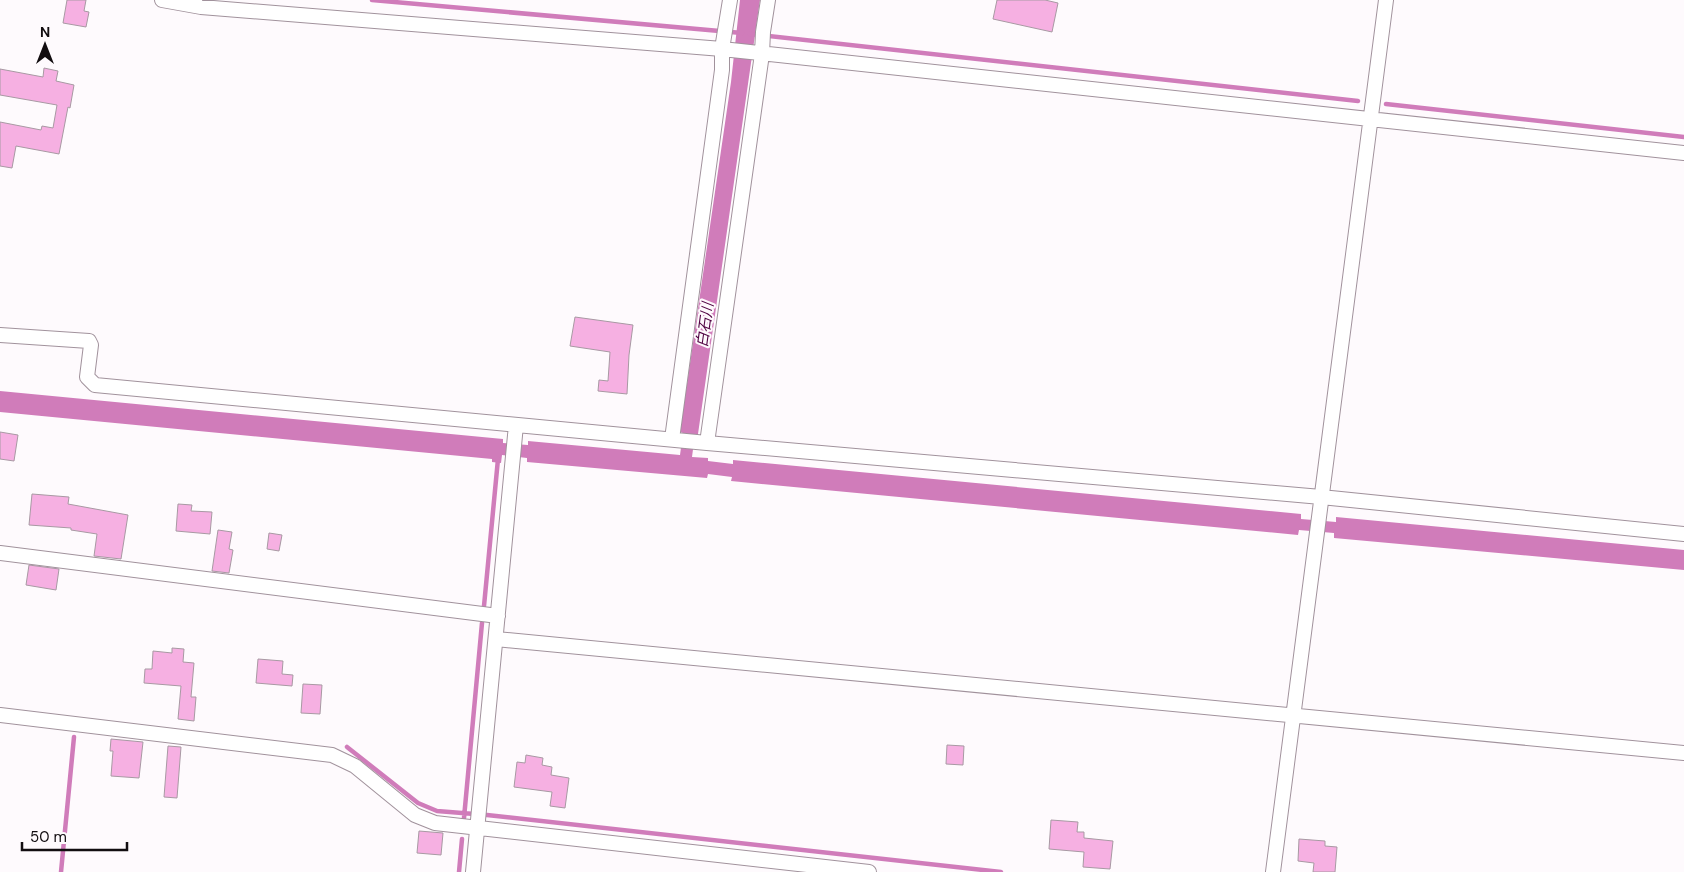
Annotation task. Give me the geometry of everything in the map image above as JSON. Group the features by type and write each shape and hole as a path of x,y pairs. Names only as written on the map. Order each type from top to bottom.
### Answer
{"street":[{"path":"162,0 201,7 725,40 1370,119 1684,153"},
{"path":"676,440 730,0"},
{"path":"702,442 768,0"},
{"path":"1273,872 1386,0"},
{"path":"0,335 89,341 91,345 88,377 95,385 676,440 1321,497 1684,534"},
{"path":"473,872 516,425"},
{"path":"0,553 498,616"},
{"path":"496,639 1684,753"},
{"path":"0,715 332,755 355,766 415,815 435,824 478,819 869,872"}],"water":[{"name":"白石川","path":"740,0 760,0 698,434 695,434 692,457 708,458 708,461 733,464 733,460 1301,514 1301,519 1336,522 1336,517 1684,550 1684,570 1334,538 1334,533 1299,530 1298,535 731,481 732,477 708,474 707,478 527,462 527,458 502,455 501,463 492,462 492,459 0,412 0,391 503,439 503,443 528,445 528,441 680,455 683,433 680,432 731,82"}],"building":[{"path":"67,0 86,0 84,11 89,12 86,27 63,23"},
{"path":"997,0 1045,0 1058,3 1052,32 993,19"},
{"path":"44,68 58,71 56,81 74,85 59,154 16,146 12,168 0,166 0,122 41,130 42,126 53,128 57,105 0,95 0,69 43,77"},
{"path":"575,317 633,325 627,394 598,391 599,380 608,381 610,352 570,346"},
{"path":"0,432 18,435 14,461 0,459"},
{"path":"32,494 69,497 68,504 128,515 121,559 94,556 97,534 71,530 71,528 29,525"},
{"path":"178,504 192,505 191,511 212,512 210,534 176,531"},
{"path":"218,530 232,532 229,549 233,550 229,573 212,571"},
{"path":"269,533 282,535 279,551 267,549"},
{"path":"29,565 59,569 56,590 26,585"},
{"path":"172,648 184,649 183,662 194,663 191,697 196,697 194,721 178,719 181,686 144,683 145,669 152,669 153,651 172,653"},
{"path":"258,659 283,661 282,674 293,675 292,686 256,683"},
{"path":"303,684 322,685 320,714 301,713"},
{"path":"111,739 143,742 139,778 111,776 113,751 110,751"},
{"path":"947,745 964,746 963,765 946,764"},
{"path":"168,746 181,747 177,798 164,797"},
{"path":"526,755 543,758 542,765 552,767 551,775 569,778 565,808 550,806 552,792 514,787 517,762 525,763"},
{"path":"1051,820 1078,822 1077,832 1084,832 1084,838 1113,841 1110,869 1083,867 1084,852 1049,849"},
{"path":"419,831 443,833 441,855 417,853"},
{"path":"1299,839 1325,841 1325,846 1337,847 1335,872 1313,872 1314,863 1298,861"}],"waterway":[{"path":"372,0 742,33"},
{"path":"750,34 1358,101"},
{"path":"1386,104 1684,137"},
{"path":"484,606 498,459"},
{"path":"464,818 482,623"},
{"path":"61,872 74,737"},
{"path":"347,747 418,803 437,811 1001,872"},
{"path":"459,872 462,839"}]}
